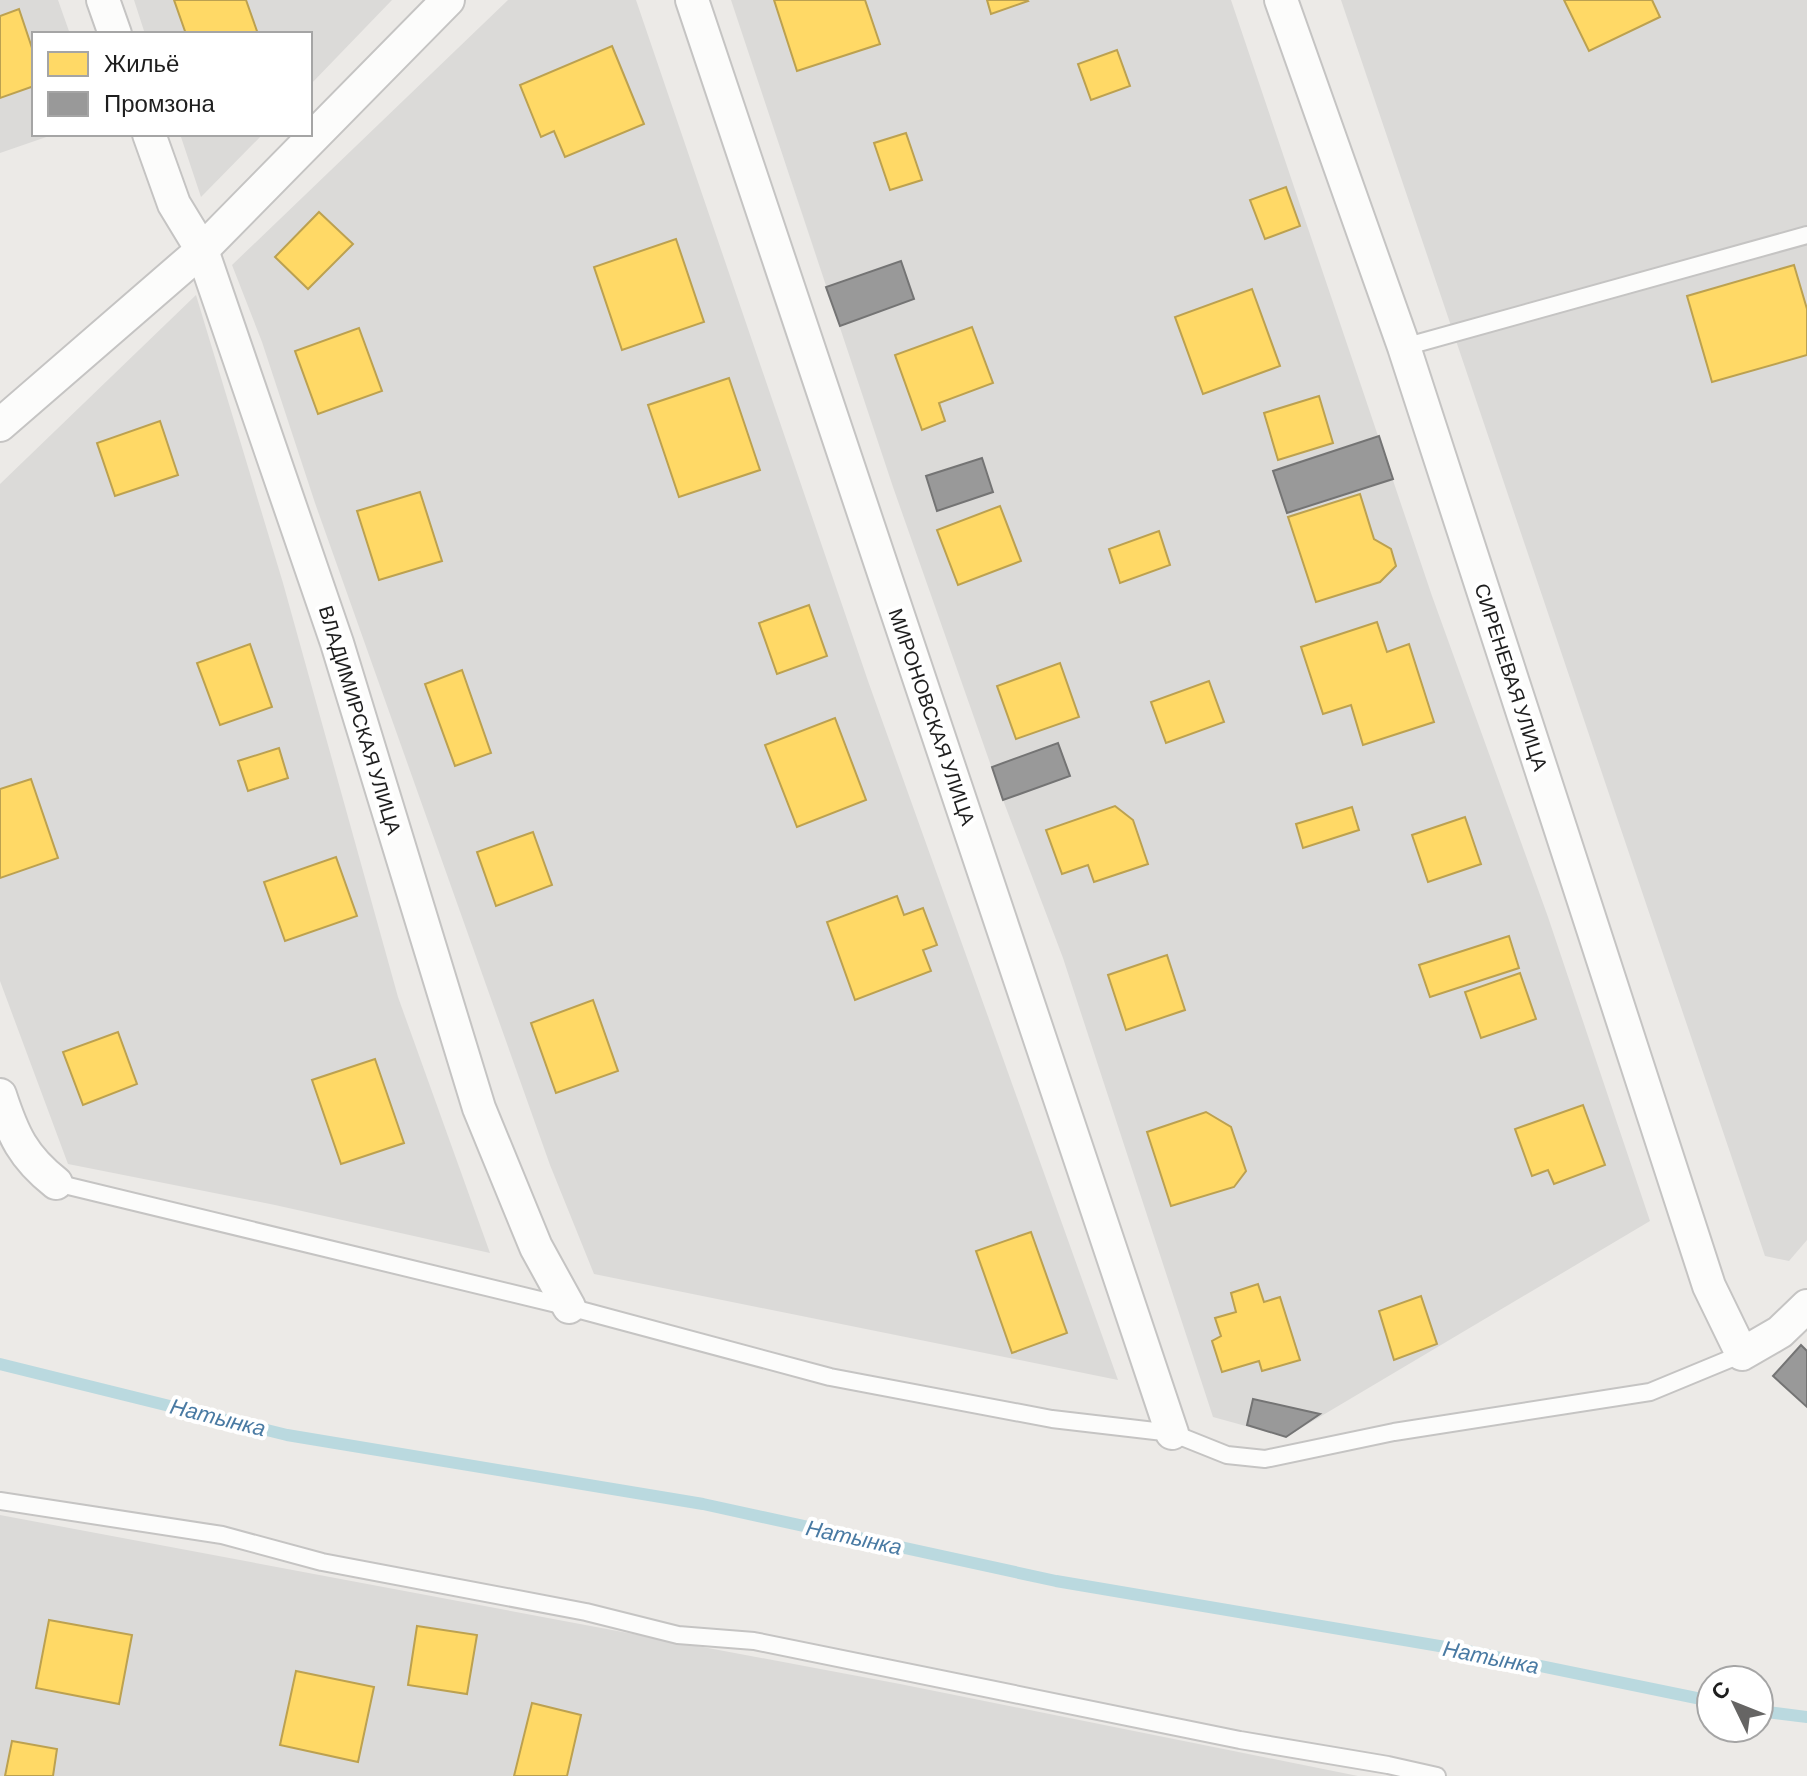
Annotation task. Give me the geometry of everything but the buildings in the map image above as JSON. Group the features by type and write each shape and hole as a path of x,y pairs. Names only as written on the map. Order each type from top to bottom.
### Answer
{"street":[{"path":"103,0 114,32"},
{"path":"0,425 202,250 448,0"},
{"name":"МИРОНОВСКАЯ УЛИЦА","path":"692,0 1172,1433"},
{"name":"СИРЕНЕВАЯ УЛИЦА","path":"1281,0 1404,347 1709,1286 1742,1354"},
{"name":"ВЛАДИМИРСКАЯ УЛИЦА","path":"150,136 174,204 202,250 337,643 479,1108 536,1247 569,1307"},
{"path":"0,1095 12,1132 33,1165 56,1183"},
{"path":"1742,1354 1780,1332 1807,1306"}],"lane":[{"path":"1404,347 1807,235"},
{"path":"56,1183 569,1307 830,1377 1052,1419 1172,1433 1227,1455 1265,1459 1394,1432 1650,1392 1742,1354"},
{"path":"0,1501 222,1535 322,1562 586,1612 678,1635 754,1641 1240,1740 1437,1776"}],"shaded area":[{"path":"0,0 58,0 69,32 32,32 32,136 49,136 0,153"},
{"path":"134,0 392,0 312,83 312,32 144,32"},
{"path":"508,0 636,0 868,681 1118,1380 594,1274 550,1165 315,503 262,342 232,265"},
{"path":"731,0 1231,0 1432,596 1548,917 1650,1221 1286,1437 1213,1417 1063,958 1003,800 893,487"},
{"path":"1341,0 1807,0 1807,1240 1789,1261 1765,1256"},
{"path":"181,136 261,136 201,197"},
{"path":"196,295 283,583 398,997 490,1253 275,1205 68,1164 0,981 0,484"},
{"path":"0,1515 900,1684 1358,1776 0,1776"}],"waterway":[{"name":"Натынка","path":"0,1364 287,1435 703,1504 1056,1581 1457,1649 1695,1698"},
{"name":"Натынка","path":"1775,1713 1807,1717"}]}
